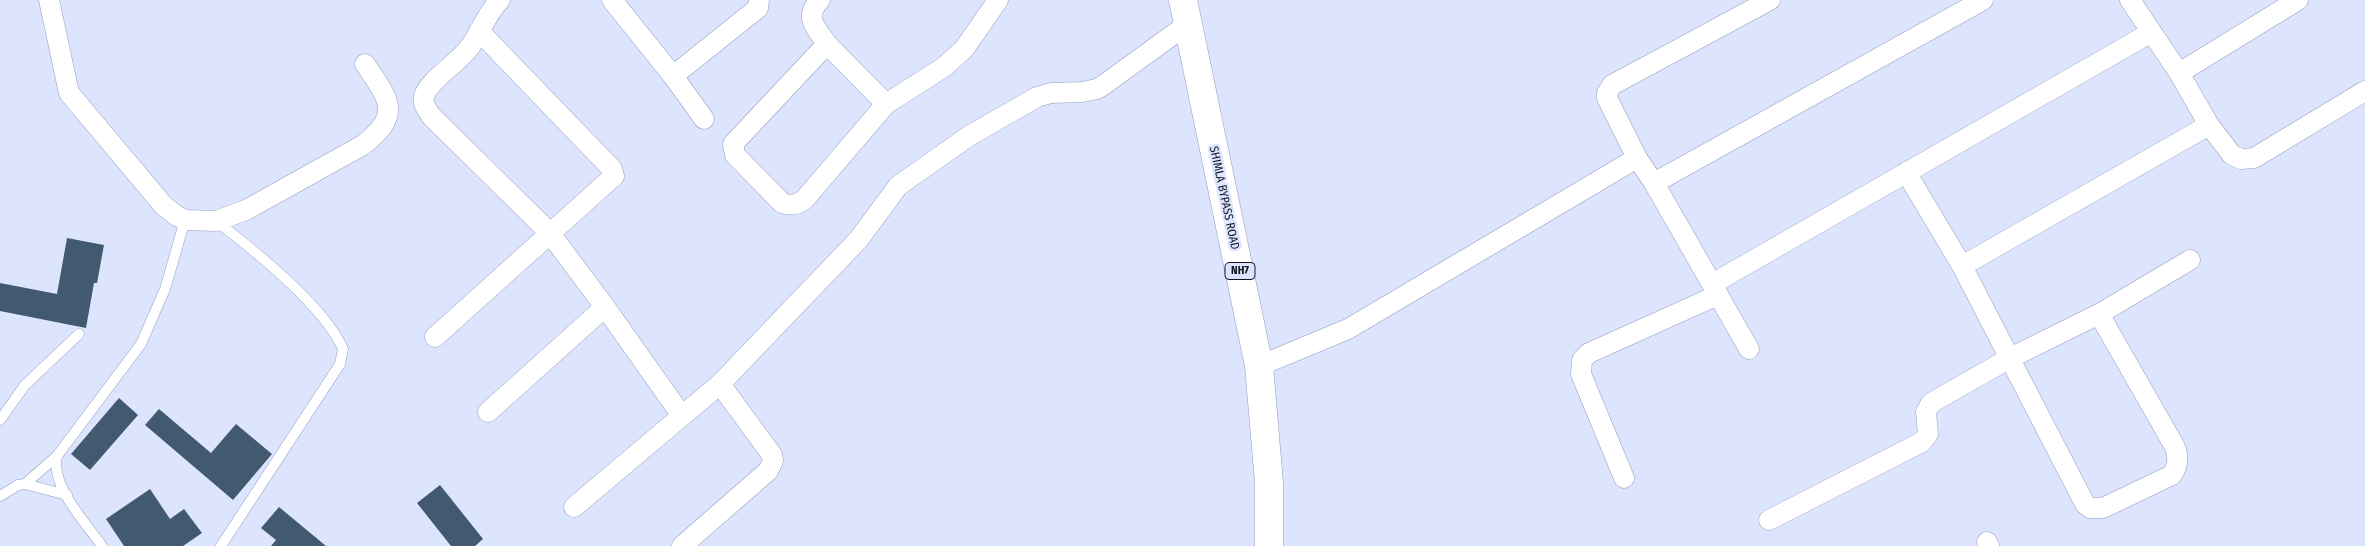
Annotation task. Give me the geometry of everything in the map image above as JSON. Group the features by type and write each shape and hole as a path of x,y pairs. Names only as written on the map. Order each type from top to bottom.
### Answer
{"highway":[{"name":"SHIMLA BYPASS ROAD","path":"1186,12 1259,366 1269,483 1269,546"}],"street":[{"path":"48,0 69,93 164,206 185,220 216,221 246,210 363,145 378,133 387,117 388,103 384,92 365,64"},
{"path":"500,0 491,9 468,49 428,90 424,98 424,104 432,117 549,232 682,416"},
{"path":"612,0 673,76 704,119"},
{"path":"673,76 758,8 759,0"},
{"path":"820,0 812,11 812,21 827,44 886,104"},
{"path":"827,44 733,144 735,155 782,203 793,206 804,200 886,104 944,68 964,49 998,0"},
{"path":"1749,348 1654,183 1637,158 1607,98 1609,88 1770,0"},
{"path":"1654,183 1983,0"},
{"path":"2130,0 2150,33 2179,73 2209,125 2232,155 2246,160 2263,153 2365,92"},
{"path":"2179,73 2298,0"},
{"path":"574,508 720,384 859,239 898,186 969,136 1037,97 1051,93 1082,92 1096,89 1105,84 1186,12"},
{"path":"435,336 549,232 612,179 614,173 479,31"},
{"path":"1624,478 1581,374 1582,360 1589,352 1715,290 1906,172 2150,33"},
{"path":"1962,266 2209,125"},
{"path":"1259,366 1348,329 1637,158"},
{"path":"1906,172 1962,266 2084,504 2090,508 2103,508 2172,475 2178,455 2099,314"},
{"path":"1769,520 1922,442 1928,434 1926,412 1931,403 2010,358 2099,314 2190,260"},
{"path":"488,412 605,307"},
{"path":"682,546 768,471 771,466 772,455 720,384"}],"lane":[{"path":"25,484 57,456 141,344 165,289 185,220"},
{"path":"216,221 258,255 319,313 343,349 340,364 221,546"},
{"path":"0,420 25,385 80,334"},
{"path":"57,456 55,465 56,475 67,495 102,546"},
{"path":"0,496 18,485 25,484 67,495"}],"building":[{"path":"67,238 104,245 97,283 94,283 86,328 0,311 0,283 57,294"},
{"path":"119,398 138,415 90,470 71,454"},
{"path":"159,409 211,453 236,424 272,454 233,500 145,425"},
{"path":"440,485 483,539 475,546 451,546 417,503"},
{"path":"150,489 170,519 184,509 202,533 183,546 124,546 106,519"},
{"path":"279,507 326,546 271,546 276,540 261,528"}]}
